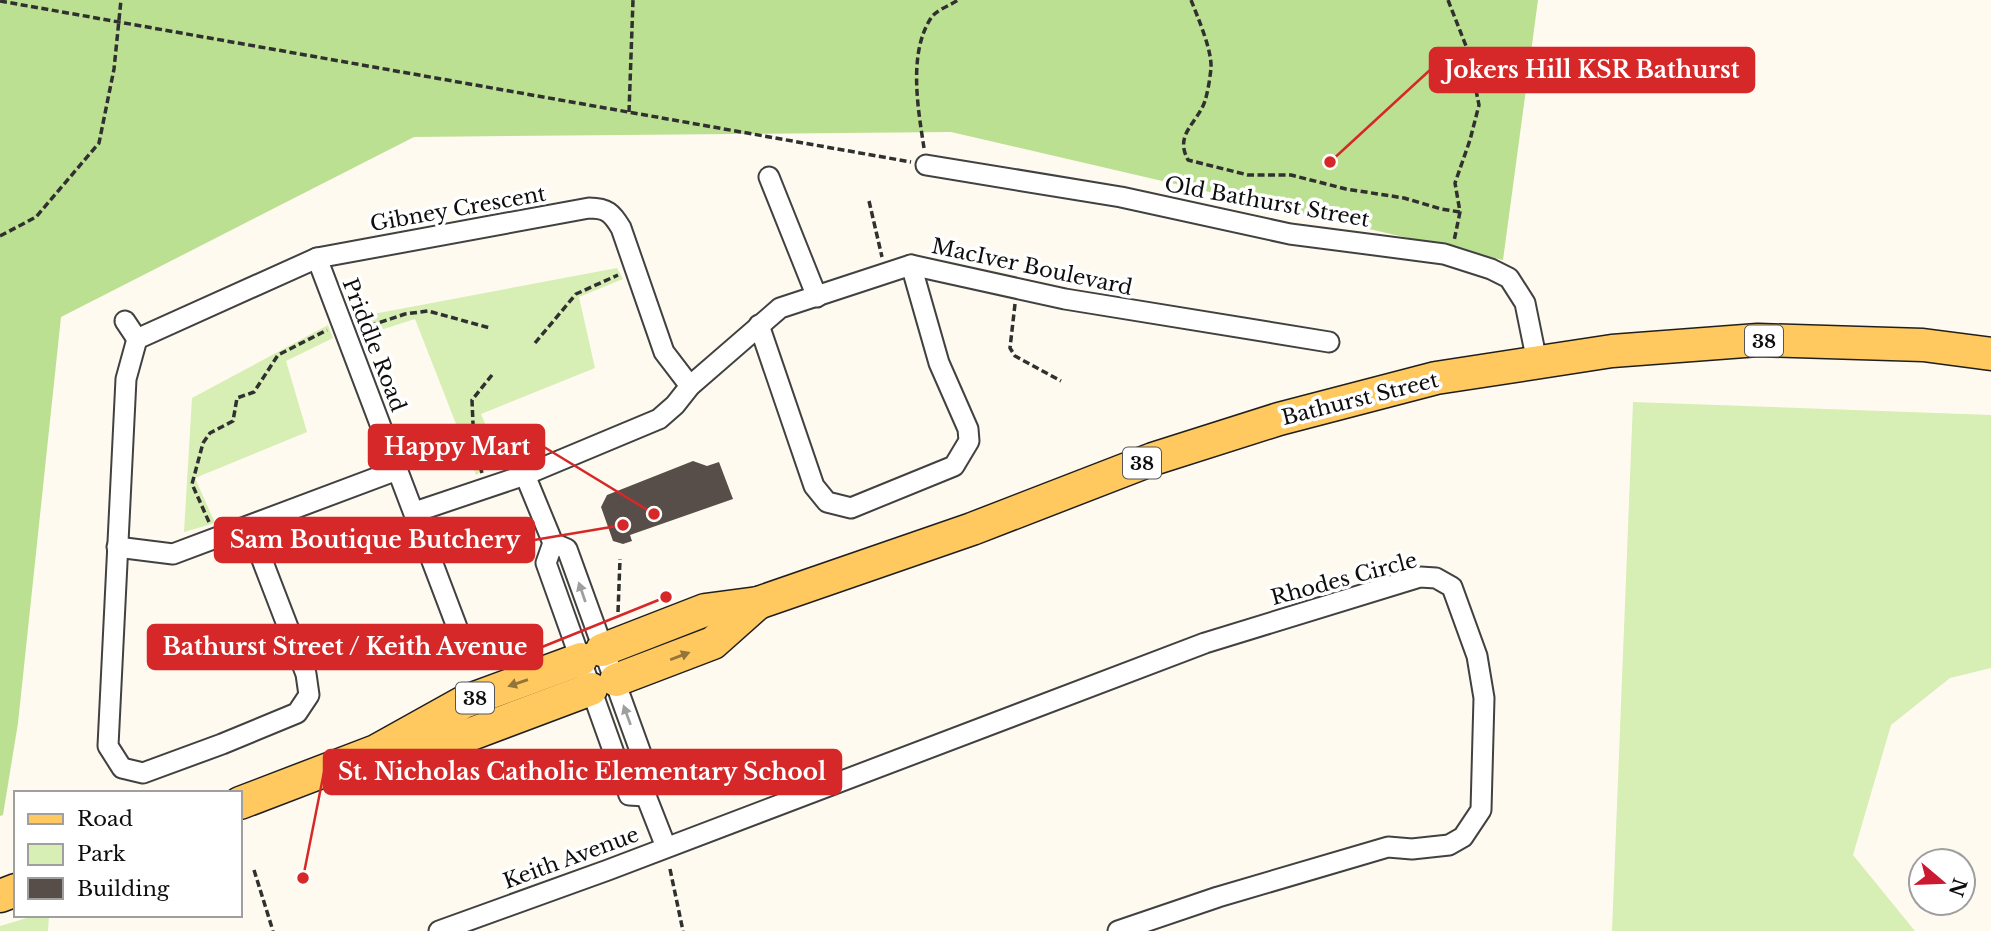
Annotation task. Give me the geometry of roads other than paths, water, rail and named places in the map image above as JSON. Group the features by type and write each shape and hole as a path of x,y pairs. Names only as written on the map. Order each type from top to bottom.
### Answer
{"main road":[{"name":"Bathurst Street","path":"242,802 376,751 464,702 705,610 758,603 972,529 1153,459 1279,419 1436,378 1612,351 1758,340 1923,345 1991,354"},
{"name":"Bathurst Street","path":"376,751 466,736 713,643 758,603"}],"street":[{"name":"Old Bathurst Street","path":"926,165 1121,197 1290,234 1451,257 1491,269 1509,278 1525,303 1537,362"},
{"path":"769,177 817,297"},
{"name":"Gibney Crescent","path":"138,339 317,258 589,208 603,208 612,214 621,228 664,352 690,386"},
{"name":"Priddle Road","path":"317,258 463,643"},
{"path":"759,326 814,486 827,502 850,508 954,466 969,441 968,429 939,363 911,265"},
{"name":"MacIver Boulevard","path":"415,512 525,475 659,419 690,386 780,308 911,265 1140,312 1212,321 1329,342"},
{"path":"125,321 138,339 125,379 108,746 122,768 143,773 297,713 309,695 306,674 249,526"},
{"path":"117,547 173,554 397,470"},
{"name":"Keith Avenue","path":"525,475 553,543 567,549 629,795 646,796"},
{"name":"Rhodes Circle","path":"666,847 1205,643 1420,577 1436,578 1452,587 1477,656 1484,698 1481,810 1463,837 1449,845 1412,849 1388,846 1218,897 1118,931"},
{"name":"Keith Avenue","path":"439,931 666,847 646,796 651,781 603,685 592,654"}],"place":[{"name":"Jokers Hill KSR Bathurst","path":"1330,162"},
{"name":"Happy Mart","path":"654,514"},
{"name":"Sam Boutique Butchery","path":"623,525"},
{"name":"Bathurst Street / Keith Avenue","path":"666,597"},
{"name":"St. Nicholas Catholic Elementary School","path":"303,878"}]}
